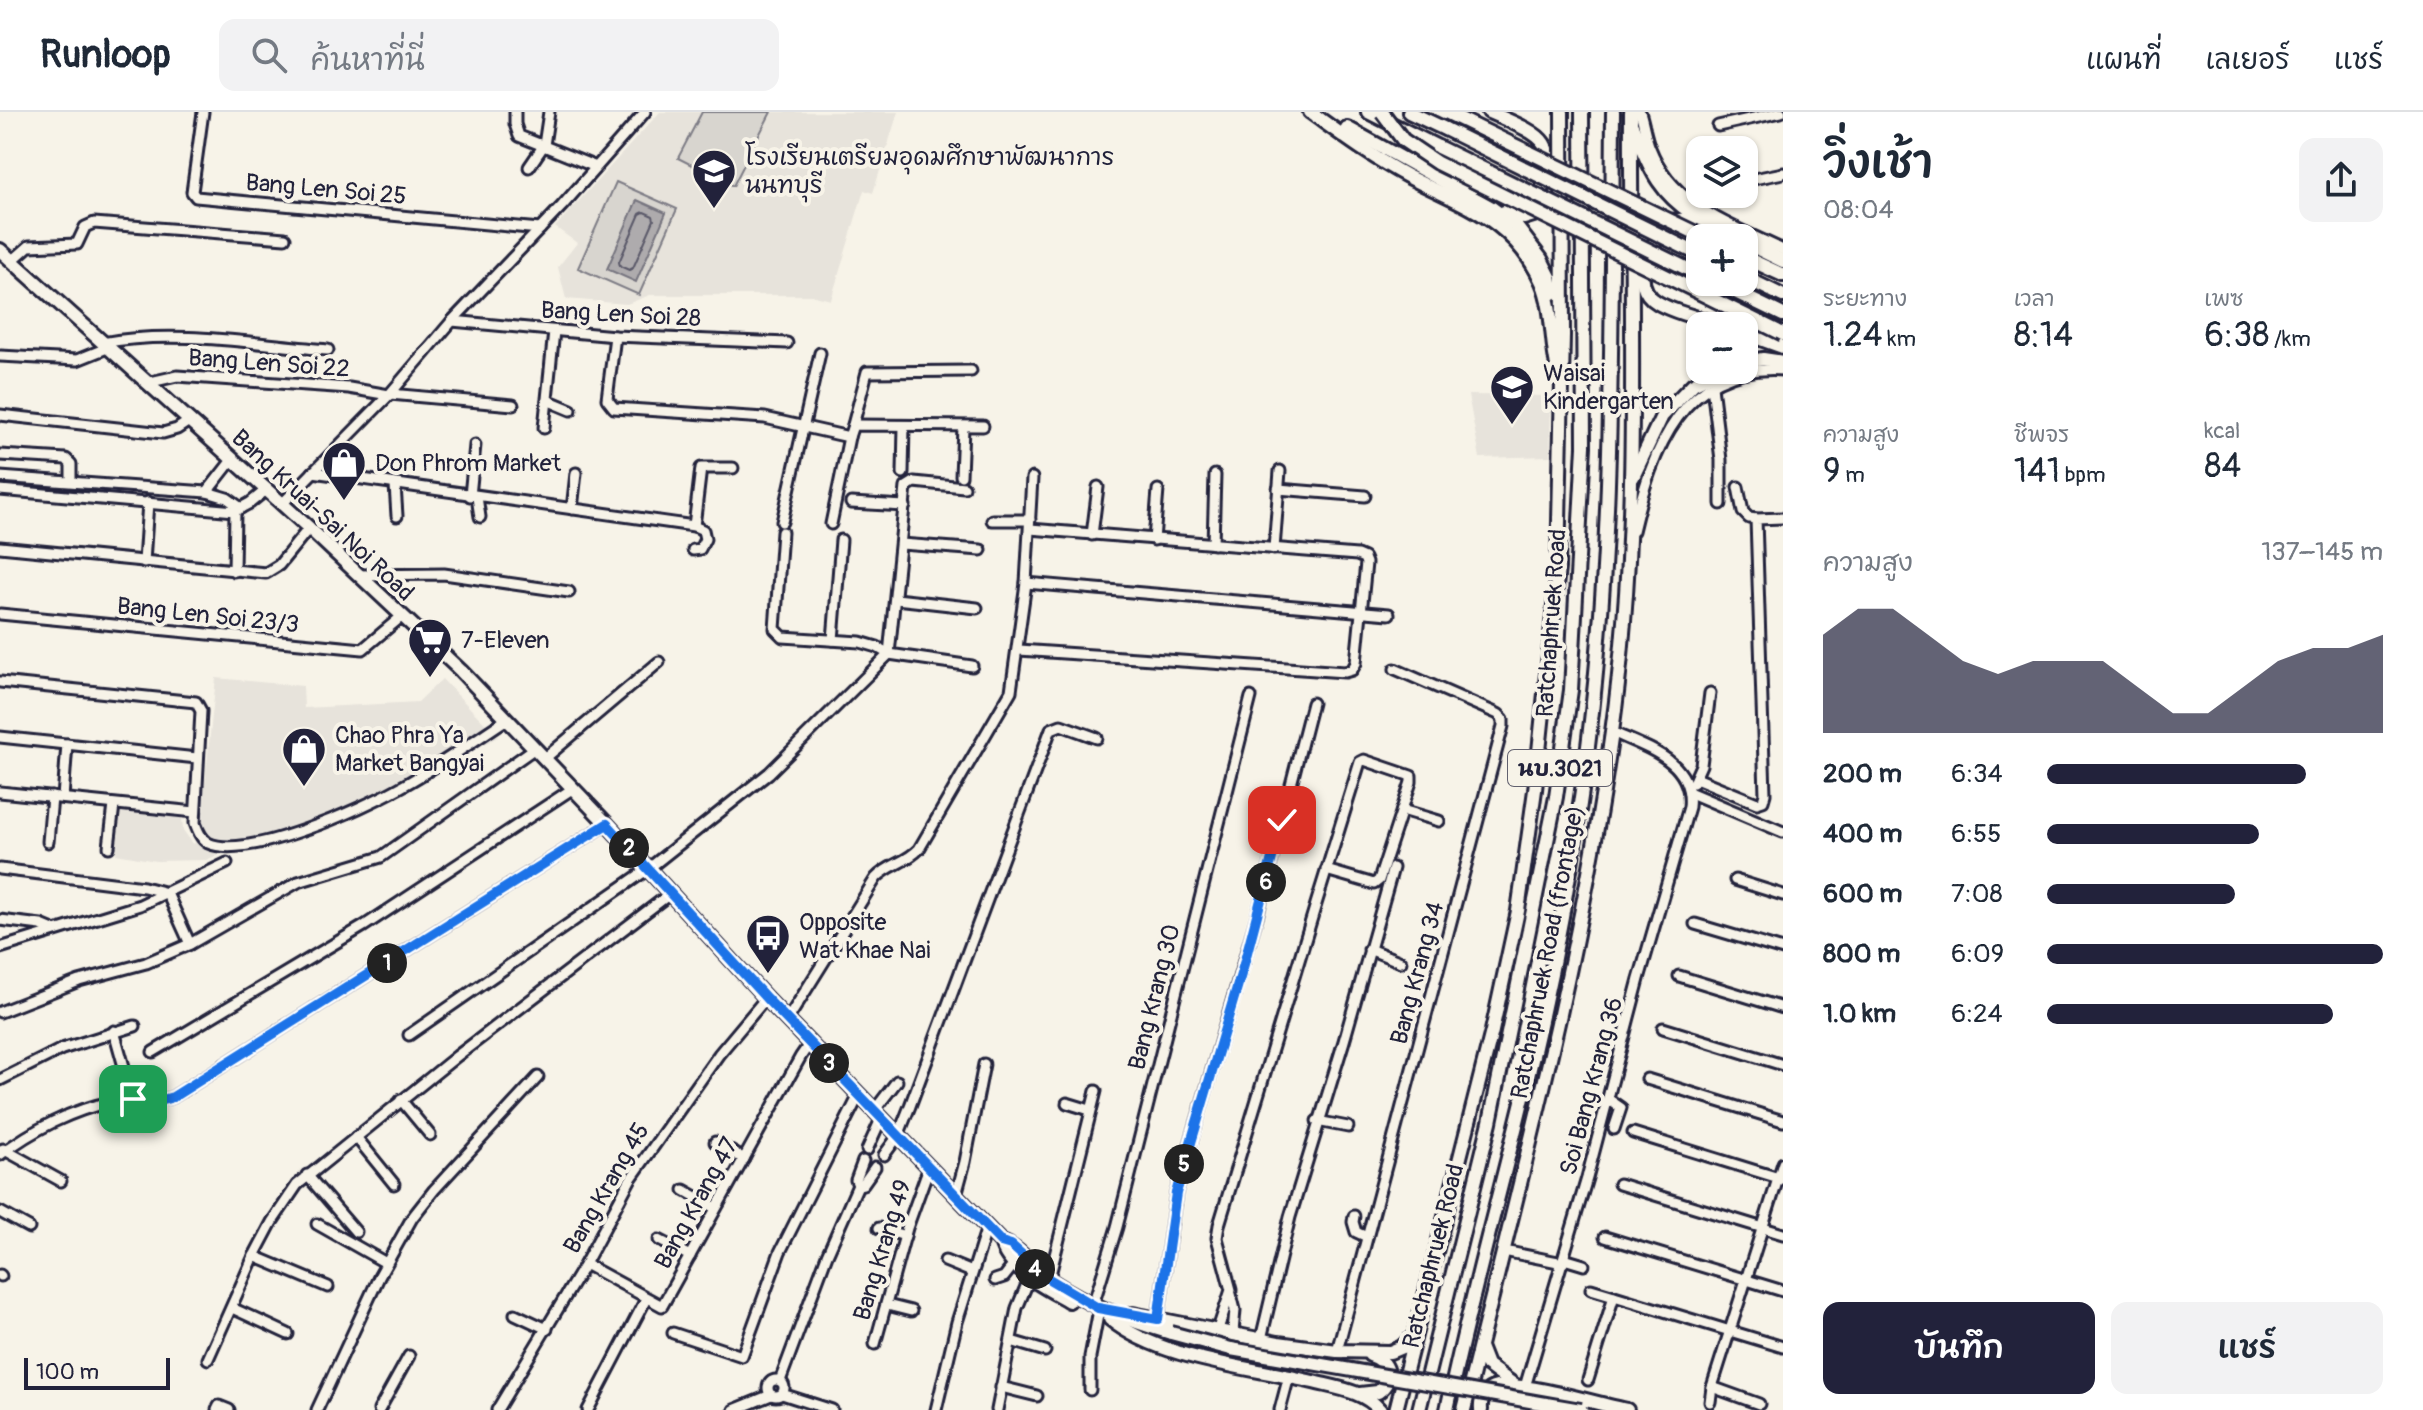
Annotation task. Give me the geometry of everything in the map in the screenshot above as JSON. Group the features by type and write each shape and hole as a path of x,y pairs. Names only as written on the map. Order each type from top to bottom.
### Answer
{"main road":[{"path":"1310,112 1405,175 1506,229 1530,259 1543,285 1562,389"},
{"path":"1319,112 1492,208 1515,225 1541,259 1550,277 1563,335"},
{"path":"1368,112 1686,268"},
{"path":"1382,112 1403,140 1437,163 1783,334"},
{"path":"1409,112 1686,248"},
{"path":"1446,112 1686,228"},
{"path":"1489,112 1534,132 1542,139 1548,152 1537,214 1524,218 1492,208"},
{"name":"Ratchaphruek Road (frontage)","path":"1396,1410 1492,1031 1518,911 1553,638 1559,555 1563,335 1562,112"},
{"name":"Ratchaphruek Road","path":"1419,1410 1490,1122 1550,825 1571,690 1584,446 1582,112"},
{"name":"Ratchaphruek Road","path":"1447,1410 1537,1039 1563,914 1591,722 1604,576 1611,403 1613,112"},
{"path":"1631,118 1659,183 1672,198 1709,224"},
{"name":"Ratchaphruek Road (frontage)","path":"1464,1410 1557,1027 1580,918 1612,732 1629,549 1632,480 1631,118"},
{"path":"1686,313 1657,303 1643,284 1642,271 1656,239 1671,221 1697,218"},
{"path":"1758,249 1783,261"},
{"name":"Bang Kruai-Sai Noi Road","path":"0,250 309,528 461,671 607,824 766,998 987,1227 1001,1242 1004,1251 1030,1277 1101,1312 1229,1354 1554,1410"},
{"path":"1758,263 1783,275"},
{"path":"1758,284 1783,296"},
{"path":"1744,296 1783,315"},
{"path":"1758,338 1783,347"},
{"path":"1758,360 1783,362"},
{"path":"1632,480 1662,416 1693,384"},
{"path":"1563,914 1599,805"},
{"path":"1490,1122 1492,1031"},
{"name":"Bang Kruai-Sai Noi Road","path":"1001,1242 1011,1245 1049,1279 1101,1312"},
{"path":"1101,1312 1337,1351 1390,1352 1402,1347 1417,1331"},
{"path":"1101,1312 1147,1340 1206,1360 1359,1394 1378,1392 1388,1379 1388,1370 1384,1362 1359,1352"},
{"name":"Bang Kruai-Sai Noi Road","path":"1170,1335 1231,1349 1581,1410"},
{"path":"1480,1347 1487,1365 1506,1381 1627,1410"},
{"path":"1481,1410 1483,1397 1490,1389 1520,1386"},
{"path":"1359,1394 1380,1410"}],"street":[{"name":"Bang Len Soi 25","path":"203,112 192,192 196,197 540,229"},
{"path":"515,112 519,136 596,167"},
{"path":"529,167 544,145 549,112"},
{"path":"282,504 389,394 452,321 645,112"},
{"path":"1640,112 1649,146 1663,175 1678,192 1699,209 1783,250"},
{"path":"1718,126 1781,112"},
{"path":"1758,178 1783,173"},
{"path":"12,261 29,246 77,244 85,227 94,223 285,238"},
{"name":"Bang Len Soi 28","path":"452,321 615,336 787,343"},
{"path":"544,428 554,331"},
{"path":"615,336 607,399 614,408 765,418 849,437"},
{"path":"0,356 77,360 125,339 170,338 328,350"},
{"path":"820,353 782,527 777,634 869,644 889,654 972,666"},
{"path":"1629,549 1645,481 1670,424 1699,394 1734,375 1764,368 1783,370"},
{"path":"831,524 849,437 867,372 971,371"},
{"name":"Bang Len Soi 22","path":"146,383 177,376 349,388 513,405"},
{"path":"1712,386 1721,460 1721,504"},
{"path":"547,400 571,410"},
{"path":"0,415 163,433 189,421"},
{"path":"853,425 983,426"},
{"path":"903,473 904,426"},
{"path":"961,476 963,427"},
{"path":"475,445 474,497 480,517"},
{"path":"0,455 66,459 71,464 71,481"},
{"path":"207,492 232,460"},
{"path":"694,526 701,468 733,468"},
{"path":"1274,549 1280,471"},
{"path":"313,472 694,526 703,530 705,539 700,549 693,550"},
{"path":"572,509 576,473"},
{"path":"1213,544 1215,475"},
{"path":"0,477 207,492 227,498 238,509 234,571"},
{"path":"788,1019 876,878 888,867 905,861 919,849 1011,691 1026,583 1032,478"},
{"path":"409,1035 648,869 769,773 889,654 906,487 910,483 964,487"},
{"path":"395,485 397,516"},
{"path":"1092,535 1098,487"},
{"path":"1738,487 1743,512 1749,518 1783,518"},
{"path":"1278,489 1365,496"},
{"path":"0,490 238,509 266,490"},
{"path":"1154,540 1158,490"},
{"path":"144,562 148,502"},
{"path":"851,503 905,506"},
{"path":"1696,778 1757,803 1763,801 1756,519"},
{"path":"992,520 1092,535 1364,558 1366,563 1356,663 1352,670 1345,672 1019,650"},
{"path":"0,547 234,571 272,572 309,528"},
{"path":"833,640 841,540"},
{"path":"901,544 981,550"},
{"path":"358,575 405,572 444,574 569,592"},
{"path":"1026,583 1389,614"},
{"path":"896,599 977,608"},
{"name":"Bang Len Soi 23/3","path":"0,614 363,649 401,617"},
{"path":"544,759 659,662"},
{"name":"Bang Krang 34","path":"1337,1351 1503,726 1503,719 1498,714 1395,669"},
{"path":"0,682 196,702 201,711 195,812 198,832 207,843 233,846 265,843 283,837 399,788 507,719"},
{"name":"Soi Bang Krang 36","path":"1520,1386 1563,1261 1689,807 1690,792 1704,750 1710,693"},
{"name":"Bang Krang 30","path":"1090,1390 1090,1357 1117,1227 1251,697"},
{"path":"1158,1319 1176,1193 1258,913 1312,703"},
{"path":"884,1155 898,1136 1051,729 1061,725 1097,738"},
{"path":"1612,732 1658,754 1680,769 1690,792 1783,832"},
{"path":"0,737 197,758"},
{"path":"48,842 67,744"},
{"path":"0,1012 79,981 146,963 190,944 298,882 381,857 535,748"},
{"path":"1233,1332 1235,1310 1217,1231 1326,870 1360,762 1364,760 1411,776 1379,880 1374,884 1326,870"},
{"path":"153,1052 364,926 572,789"},
{"path":"0,792 195,812"},
{"path":"109,847 114,805"},
{"path":"1402,810 1439,821"},
{"path":"2,1151 65,1117 109,1102 133,1099 159,1101 173,1097 607,824"},
{"path":"0,948 140,905 227,863"},
{"path":"1261,1339 1277,1263 1393,868"},
{"path":"0,869 144,887 167,893"},
{"path":"1735,880 1783,895"},
{"path":"167,893 190,944"},
{"path":"208,1359 254,1256 288,1198 307,1175 554,980 671,893"},
{"path":"0,920 41,925 53,930"},
{"path":"1695,924 1783,950"},
{"path":"1369,949 1401,962"},
{"path":"1679,976 1783,1008"},
{"name":"Bang Krang 45","path":"497,1410 652,1145 719,1054 766,998"},
{"path":"0,1080 62,1049 135,1026"},
{"path":"1663,1028 1783,1065"},
{"path":"114,1031 133,1099"},
{"name":"Bang Krang 47","path":"585,1264 662,1306 810,1043"},
{"path":"956,1195 984,1064"},
{"path":"317,1410 386,1263 412,1218 538,1077"},
{"path":"1647,1079 1783,1121"},
{"path":"867,1150 877,1115 897,1081"},
{"path":"1049,1279 1096,1091"},
{"path":"673,1333 742,1356 780,1252 859,1095"},
{"path":"1608,1099 1621,1108 1614,1129"},
{"path":"401,1100 430,1135"},
{"path":"1067,1103 1090,1110"},
{"path":"1317,1121 1348,1127"},
{"path":"1633,1133 1781,1178"},
{"path":"356,1137 394,1184"},
{"path":"715,1142 744,1159"},
{"path":"2,1151 61,1181"},
{"path":"832,1410 777,1394 768,1388 769,1384 780,1381 827,1255 858,1185 856,1180 863,1161"},
{"path":"1710,1402 1712,1387 1781,1178 1783,1163"},
{"path":"858,1185 863,1184 875,1167"},
{"name":"Bang Krang 49","path":"875,1344 905,1236 929,1167"},
{"path":"307,1175 356,1232"},
{"path":"1619,1184 1783,1234"},
{"path":"684,1190 716,1208"},
{"path":"0,1212 29,1228"},
{"path":"1354,1216 1356,1232 1367,1237"},
{"path":"317,1224 386,1263"},
{"path":"936,1410 987,1227"},
{"path":"879,1228 905,1236"},
{"path":"1605,1237 1783,1291"},
{"path":"659,1240 690,1256"},
{"path":"1504,1251 1584,1265"},
{"path":"254,1256 328,1287"},
{"path":"945,1261 972,1272"},
{"path":"995,1280 1004,1277 1015,1263"},
{"path":"997,1410 1020,1298 1030,1277"},
{"path":"1591,1289 1783,1347"},
{"path":"1218,1329 1231,1290"},
{"path":"1588,1380 1614,1296"},
{"path":"588,1410 646,1299"},
{"path":"887,1305 911,1311"},
{"path":"232,1308 288,1334"},
{"path":"515,1314 547,1329"},
{"path":"1011,1341 1045,1351"},
{"path":"379,1410 409,1356"},
{"path":"1280,1410 1289,1376"},
{"path":"1001,1387 1037,1396"},
{"path":"1712,1387 1759,1404"},
{"path":"734,1410 777,1394"},
{"path":"218,1408 229,1410"}],"shaded area":[{"name":"โรงเรียนเตรียมอุดมศึกษาพัฒนาการ นนทบุรี","path":"660,112 898,112 873,193 864,190 831,300 811,295 650,295 627,304 566,299 558,267 577,243 555,227"},
{"path":"702,112 771,112 733,186 678,158"},
{"path":"616,182 677,209 639,295 578,268"},
{"name":"Waisai Kindergarten","path":"1468,395 1551,396 1550,456 1480,458"},
{"name":"Chao Phra Ya Market Bangyai","path":"216,678 303,686 304,708 418,702 442,679 498,737 438,767 368,809 274,848 222,853 206,860 156,861 116,854 121,811 182,818 183,830 193,844 208,835 201,820"}],"water":[{"path":"637,200 666,213 636,282 607,269"}],"place":[{"name":"โรงเรียนเตรียมอุดมศึกษาพัฒนาการ นนทบุรี","path":"714,210"},
{"name":"Waisai Kindergarten","path":"1512,426"},
{"name":"Don Phrom Market","path":"344,502"},
{"name":"7-Eleven","path":"430,679"},
{"name":"Chao Phra Ya Market Bangyai","path":"304,788"},
{"name":"Opposite Wat Khae Nai","path":"768,975"}],"route":[{"path":"133,1099 159,1101 173,1097 607,824 766,998 1001,1242 1011,1245 1049,1279 1102,1310 1158,1319 1176,1193 1244,964 1282,820"}]}
